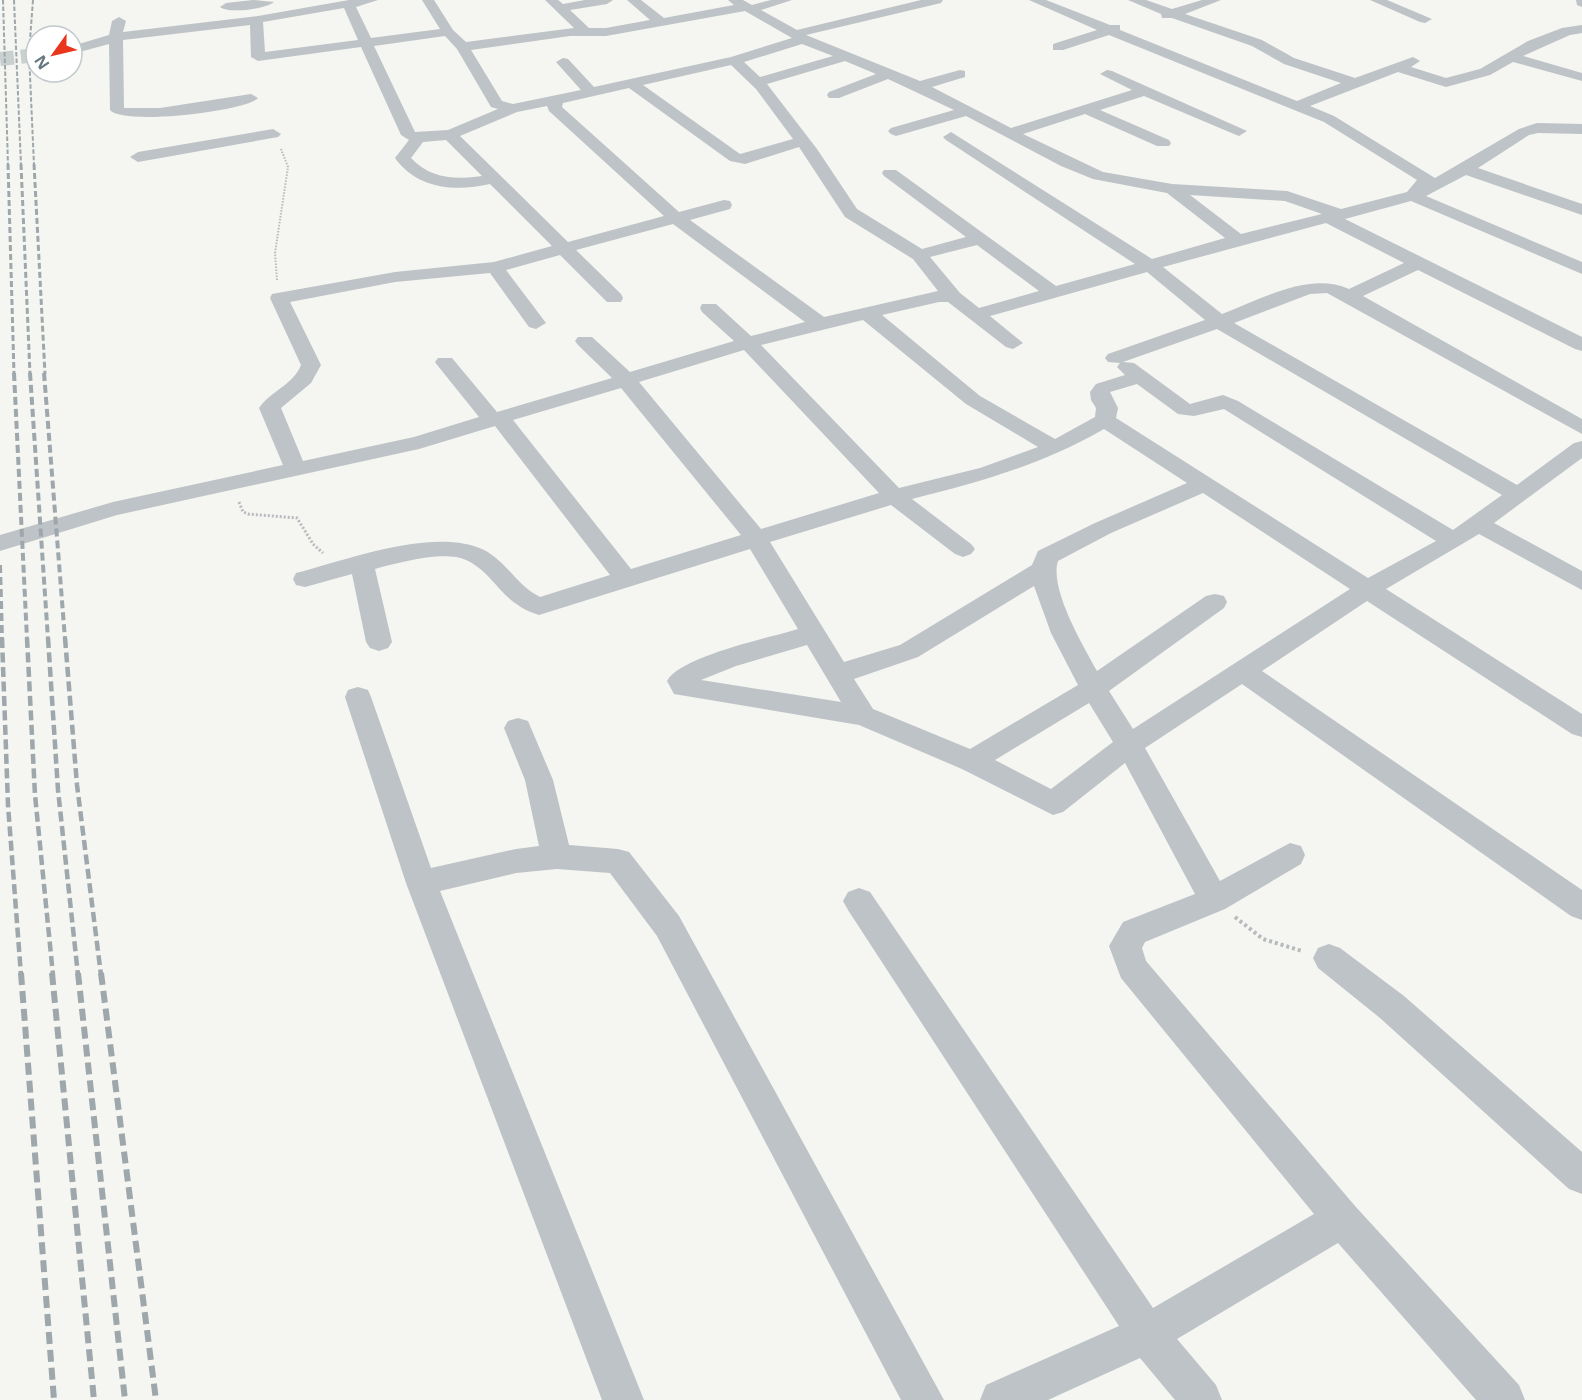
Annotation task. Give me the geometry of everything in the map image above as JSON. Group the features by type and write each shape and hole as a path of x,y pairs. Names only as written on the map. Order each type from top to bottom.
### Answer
{"street":[{"path":"84,47 118,37 259,19 372,0"},
{"path":"428,0 448,33 463,47 496,104 513,108"},
{"path":"555,4 607,0"},
{"path":"633,0 662,23"},
{"path":"463,47 586,32 606,32 662,23 744,5 786,0"},
{"path":"348,4 365,45 409,135 418,138 449,134 513,108 633,84 734,60 800,36 937,0"},
{"path":"1035,0 1329,120 1427,179 1413,196"},
{"path":"1134,0 1257,43 1288,61 1354,84"},
{"path":"1150,19 1215,0"},
{"path":"1376,0 1425,19"},
{"path":"207,10 268,1"},
{"path":"138,158 276,139 248,93 259,19 268,1"},
{"path":"555,4 586,32"},
{"path":"744,5 800,36 919,86 1067,163 1099,176 1172,189 1287,196 1335,216 1418,263 1582,345"},
{"path":"130,19 119,21 117,24 117,110 121,113 142,115 256,107"},
{"path":"1058,47 1128,24"},
{"path":"1396,67 1446,83 1485,72 1533,44 1568,31 1582,29"},
{"path":"253,70 365,45 448,33"},
{"path":"1533,44 1553,49"},
{"path":"757,82 848,56"},
{"path":"1512,57 1582,77"},
{"path":"1296,106 1420,58"},
{"path":"734,60 757,82 802,141 850,213 920,255 953,297 1013,343"},
{"path":"563,62 591,92"},
{"path":"834,95 890,74"},
{"path":"919,86 960,74"},
{"path":"1107,74 1239,131"},
{"path":"633,84 736,158 745,159 802,141"},
{"path":"1010,133 1145,91"},
{"path":"556,100 554,108 675,217 819,323"},
{"path":"1085,109 1163,143"},
{"path":"896,131 968,111"},
{"path":"978,314 1055,294 1238,240 1413,196 1465,169 1524,132 1537,128 1582,129"},
{"path":"449,134 614,298"},
{"path":"951,137 1151,266 1219,322 1518,495"},
{"path":"418,138 403,158 419,176 469,185 495,178"},
{"path":"1465,169 1582,210"},
{"path":"890,173 1055,294"},
{"path":"1172,189 1238,240"},
{"path":"1413,196 1580,266"},
{"path":"296,469 270,408 275,400 303,382 309,375 311,365 279,298 406,275 495,267 724,205"},
{"path":"920,255 980,239"},
{"path":"1349,296 1418,263"},
{"path":"495,267 536,323"},
{"path":"1454,541 1231,405 1223,401 1185,410 1115,358 1307,289 1329,287 1349,296 1582,428"},
{"path":"0,543 113,509 419,442 819,323 939,296 953,297"},
{"path":"709,309 748,343 894,496 963,549"},
{"path":"866,312 973,400 1055,448"},
{"path":"585,340 626,380 756,538 863,716"},
{"path":"445,362 497,419 626,579"},
{"path":"1106,420 1107,408 1101,400 1100,392 1103,388 1140,376"},
{"path":"305,579 423,550 463,550 484,562 520,597 539,606 894,496 987,473 1055,448 1106,420"},
{"path":"1106,420 1202,485 1582,727"},
{"path":"813,634 727,659 683,677 680,681 683,687 863,716 972,761 1053,804 1129,745 1366,590 1454,541 1582,448"},
{"path":"1559,465 1582,477"},
{"path":"838,674 909,651 1042,569 1047,557 1103,528 1202,485"},
{"path":"1478,524 1582,582"},
{"path":"359,567 379,642"},
{"path":"1042,569 1064,633 1093,688 1129,745 1214,900"},
{"path":"972,761 1093,688 1215,602"},
{"path":"1243,671 1582,907"},
{"path":"358,697 421,883 624,1400"},
{"path":"518,728 539,780 557,857"},
{"path":"1290,855 1214,900 1134,932 1125,946 1132,968 1342,1219 1504,1400"},
{"path":"421,883 493,865 557,857 618,861 668,926 923,1400"},
{"path":"859,901 1147,1334 1201,1400"},
{"path":"1329,958 1392,1006 1582,1176"},
{"path":"1000,1400 1147,1334 1342,1219"}],"path":[{"path":"276,139 288,167 275,253 279,298"},
{"path":"233,483 243,512 282,514 297,518 313,544 321,552 359,567"},
{"path":"1214,900 1263,939 1329,958"}],"tunnel":[{"path":"0,59 24,56"}],"railway":[{"path":"3,0 8,165"},
{"path":"14,0 21,165"},
{"path":"33,0 29,53 34,165"},
{"path":"8,164 14,374"},
{"path":"21,164 30,374"},
{"path":"34,164 45,374"},
{"path":"14,373 27,639"},
{"path":"30,373 48,639"},
{"path":"44,373 65,639"},
{"path":"0,565 2,639"},
{"path":"2,638 8,805 21,975"},
{"path":"27,638 35,795 53,975"},
{"path":"48,638 58,790 78,975"},
{"path":"65,638 77,785 101,975"},
{"path":"21,973 54,1400"},
{"path":"52,973 94,1400"},
{"path":"78,973 125,1400"},
{"path":"101,973 156,1400"}]}
